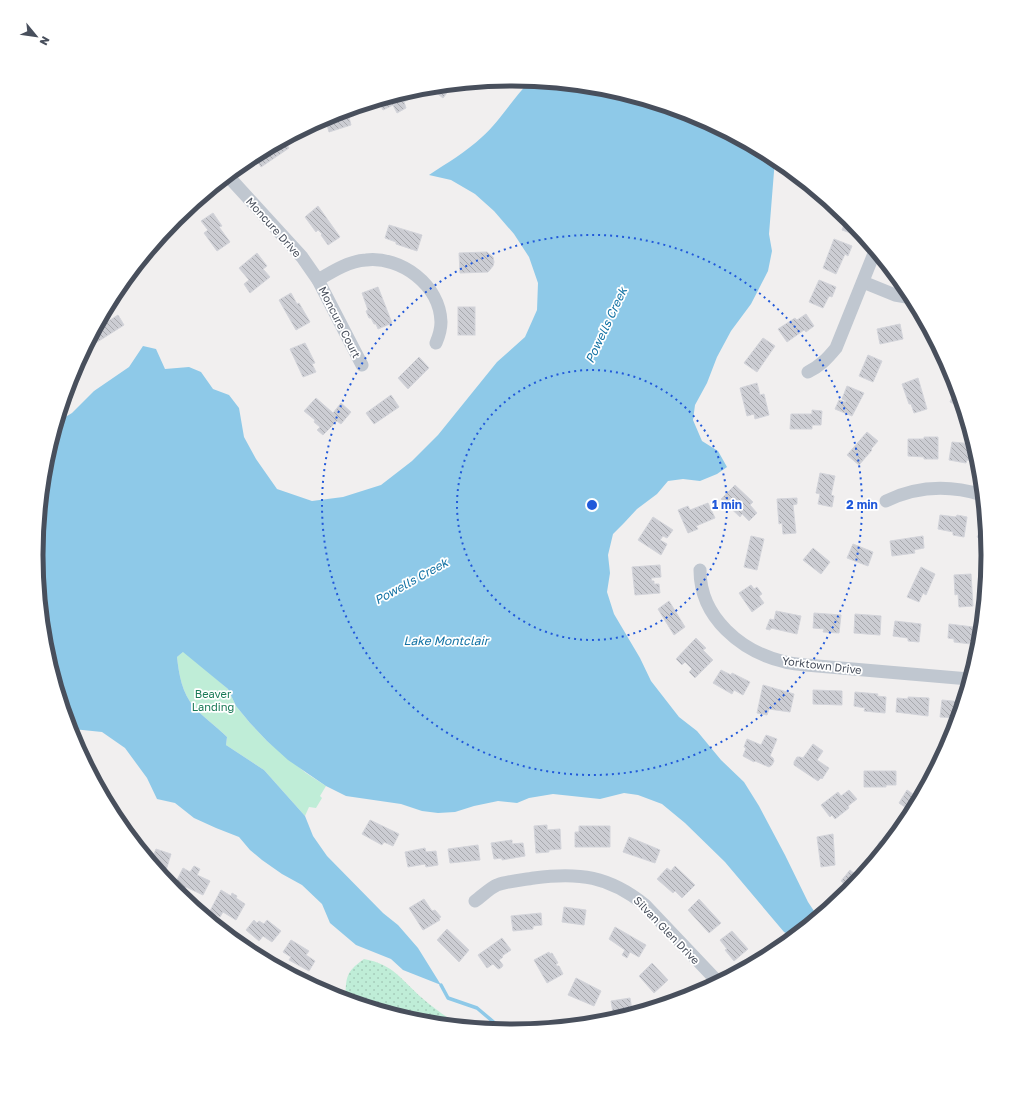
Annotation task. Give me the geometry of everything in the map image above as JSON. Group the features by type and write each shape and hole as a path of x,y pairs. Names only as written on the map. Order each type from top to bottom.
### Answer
{"street":[{"name":"Moncure Drive","path":"231,179 302,256 318,280"},
{"path":"808,372 827,360 836,348 873,256"},
{"path":"318,280 353,262 368,260 382,260 396,264 408,270 422,281 433,297 439,311 441,322 440,333 436,343"},
{"name":"Moncure Court","path":"318,280 362,365"},
{"path":"863,282 890,293 903,296"},
{"path":"886,501 911,491 930,488 956,489 977,494"},
{"name":"Yorktown Drive","path":"700,570 702,590 706,604 714,617 739,641 768,657 785,662 806,665 964,679"},
{"name":"Silvan Glen Drive","path":"475,901 497,885 528,879 571,876 590,877 600,880 627,891 645,905 714,978"}],"green space":[{"name":"Beaver Landing","path":"184,651 228,689 236,706 267,741 306,773 326,786 320,796 322,798 316,808 309,807 305,816 264,770 226,745 227,737 194,707 184,690 179,670 177,657"},
{"path":"364,959 383,965 390,969 432,1006 453,1020 391,1008 345,993 348,976 353,968"}],"water":[{"name":"Lake Montclair","path":"525,86 543,87 603,95 633,102 663,111 719,134 774,166 769,234 772,251 768,271 751,304 731,331 717,357 707,383 695,405 693,420 702,441 718,451 727,467 717,474 700,481 683,479 668,481 657,494 637,509 613,534 608,555 610,573 607,592 614,614 640,658 651,681 679,717 697,731 721,760 744,782 759,806 808,902 815,913 788,934 784,932 725,862 685,823 662,804 638,795 624,793 600,799 553,794 529,798 517,803 498,801 455,812 438,813 422,811 401,804 346,796 326,786 288,760 250,723 236,706 228,689 183,652 177,657 180,677 190,702 227,737 226,745 264,770 305,816 313,836 327,856 383,913 398,925 418,948 441,985 403,970 391,959 356,945 330,923 322,904 302,885 282,874 262,860 250,850 239,837 194,818 175,803 157,799 147,778 125,748 102,732 77,729 59,676 47,616 44,586 44,524 52,464 64,418 72,413 94,391 129,367 143,346 156,349 165,369 189,367 201,372 213,389 229,395 239,408 244,437 256,459 277,489 312,501 343,497 381,485 412,461 438,435 497,362 525,337 537,310 538,283 529,257 514,234 494,211 475,194 451,180 429,175 463,152 489,131"}],"building":[{"path":"449,90 443,98 436,92"},
{"path":"413,97 404,102 406,108 397,113 393,105 383,110 380,105"},
{"path":"349,116 351,125 329,132 327,125"},
{"path":"287,144 289,148 261,167 257,161"},
{"path":"318,206 340,237 328,245 321,235 322,234 318,230 316,232 305,217"},
{"path":"213,213 222,226 219,227 230,242 217,251 204,233 208,230 201,221"},
{"path":"844,224 854,234 842,230"},
{"path":"389,225 422,235 417,251 396,244 396,242 385,238"},
{"path":"834,239 852,246 848,256 845,254 836,274 823,268"},
{"path":"487,252 493,257 494,262 493,266 488,272 460,273 459,253"},
{"path":"257,253 267,266 263,269 270,277 250,293 244,284 249,280 239,268"},
{"path":"819,280 836,287 832,297 829,296 823,308 809,302"},
{"path":"378,287 392,323 378,329 376,324 374,324 371,318 369,318 362,293"},
{"path":"291,293 297,304 299,303 310,322 296,330 279,300"},
{"path":"458,307 475,307 475,335 458,335"},
{"path":"806,314 814,326 806,332 804,330 787,342 778,329 795,318 797,320"},
{"path":"118,315 124,325 94,344 106,320 107,322"},
{"path":"900,324 903,339 880,344 877,329"},
{"path":"763,338 775,346 757,372 744,363"},
{"path":"305,343 315,363 312,364 316,372 303,377 290,349"},
{"path":"868,355 882,361 873,382 859,376"},
{"path":"419,357 429,368 408,389 398,378"},
{"path":"918,378 927,409 914,413 902,384"},
{"path":"757,383 760,395 764,394 769,415 755,419 754,414 747,416 740,388"},
{"path":"847,386 864,393 852,416 835,409 839,400 846,401 842,399"},
{"path":"391,395 399,407 374,424 366,413"},
{"path":"953,396 956,405 950,402"},
{"path":"316,398 333,413 341,403 351,412 341,424 337,421 323,435 317,430 320,427 314,422 315,420 304,411"},
{"path":"812,410 822,411 821,425 812,425 812,429 790,429 791,414 812,414"},
{"path":"867,432 878,441 859,465 847,455"},
{"path":"924,437 938,437 938,459 924,459 924,457 908,456 908,439 924,439"},
{"path":"952,442 967,443 971,460 967,460 966,463 949,460"},
{"path":"820,473 835,476 831,495 834,496 832,507 818,504 820,494 816,493"},
{"path":"735,485 753,502 750,505 757,513 749,521 742,514 740,517 721,499"},
{"path":"797,498 797,504 793,505 796,533 783,534 782,523 779,524 777,499"},
{"path":"708,503 715,518 696,526 698,529 688,533 678,510 688,506 690,510"},
{"path":"940,515 956,517 957,515 967,517 964,537 953,535 953,532 938,529"},
{"path":"653,517 673,530 667,538 663,536 660,540 667,544 661,555 638,540"},
{"path":"980,531 980,539 977,537"},
{"path":"751,536 764,539 757,570 744,567"},
{"path":"923,536 924,548 914,550 915,553 892,556 890,541"},
{"path":"853,544 873,552 868,566 847,558"},
{"path":"813,548 830,562 821,574 803,560"},
{"path":"660,565 661,577 651,578 652,581 654,581 654,584 659,584 660,593 635,595 632,567"},
{"path":"921,567 935,574 926,595 923,593 919,602 907,597"},
{"path":"971,574 973,606 959,607 958,594 955,595 954,575"},
{"path":"751,585 754,589 757,587 762,594 759,596 764,603 752,612 739,593"},
{"path":"669,601 685,627 674,635 658,609"},
{"path":"776,611 801,616 797,634 771,628 770,630 766,629 770,619 774,620"},
{"path":"814,613 841,615 839,633 823,632 824,629 813,628"},
{"path":"855,614 881,616 880,635 854,633"},
{"path":"895,621 921,624 919,642 908,641 908,638 893,636"},
{"path":"949,624 973,627 971,644 954,642 954,639 948,638"},
{"path":"696,638 706,648 703,650 713,660 695,678 689,672 692,669 685,662 682,665 676,659"},
{"path":"721,670 731,675 732,673 750,682 743,695 734,690 732,694 713,683"},
{"path":"763,685 794,694 790,712 769,709 767,715 757,713"},
{"path":"813,690 842,691 842,705 813,704"},
{"path":"855,692 878,694 877,696 886,697 885,713 864,711 865,708 854,706"},
{"path":"908,697 929,698 928,716 896,712 897,698 908,699"},
{"path":"942,700 957,702 951,718 940,717"},
{"path":"766,735 777,739 770,756 774,761 769,767 755,761 754,762 743,756 747,739 761,745"},
{"path":"813,744 823,751 817,760 829,768 822,779 821,778 818,781 794,765 797,757 803,758"},
{"path":"864,771 896,771 896,785 886,785 886,787 864,787"},
{"path":"849,790 857,799 848,806 849,808 835,819 832,815 830,817 821,805 838,792 841,796"},
{"path":"907,790 915,795 907,808 899,803"},
{"path":"370,820 399,834 393,846 384,842 382,845 362,834"},
{"path":"547,825 547,830 560,829 561,849 536,853 534,826"},
{"path":"579,826 610,826 610,847 575,847 575,832 579,832"},
{"path":"833,834 835,865 821,867 817,837"},
{"path":"629,837 660,850 655,863 623,852"},
{"path":"512,840 512,844 523,843 525,856 502,860 502,858 494,859 491,843"},
{"path":"478,845 480,860 450,863 448,849"},
{"path":"425,848 426,852 436,851 438,865 426,867 425,864 408,867 405,852"},
{"path":"156,849 171,854 166,871 150,853 154,854"},
{"path":"194,866 200,869 197,875 210,881 203,895 186,887 185,890 176,882 183,868 190,872"},
{"path":"675,866 695,885 682,898 675,891 673,893 657,879 667,868 671,871"},
{"path":"850,870 856,874 846,885 841,881"},
{"path":"221,890 231,896 232,893 237,896 236,898 245,904 236,920 223,912 220,917 210,911"},
{"path":"424,899 432,911 435,910 441,917 439,918 440,920 423,930 409,908"},
{"path":"699,899 721,923 709,933 688,910"},
{"path":"564,907 586,910 584,925 562,922"},
{"path":"541,913 542,925 533,926 533,929 513,931 511,916"},
{"path":"254,920 257,923 259,921 264,924 267,920 281,931 272,942 263,936 259,941 246,930"},
{"path":"615,927 646,945 639,957 630,952 627,958 622,955 625,950 609,939"},
{"path":"447,929 469,950 459,962 437,940"},
{"path":"732,931 748,949 734,961 725,950 727,949 720,940"},
{"path":"502,938 511,950 499,960 503,965 502,967 499,969 493,964 487,968 478,955"},
{"path":"291,940 309,951 306,955 315,961 309,971 289,960 291,957 283,952"},
{"path":"549,952 550,954 552,953 558,963 556,964 557,966 559,966 563,974 547,983 534,960"},
{"path":"652,963 668,980 654,993 639,976"},
{"path":"576,978 601,991 594,1006 568,995"},
{"path":"630,998 632,1008 613,1013 611,1001"}],"waterway":[{"path":"441,985 448,998 477,1008 495,1023"}],"water label":[{"name":"Powells Creek","path":"606,325"},
{"name":"Powells Creek","path":"411,581"}]}
